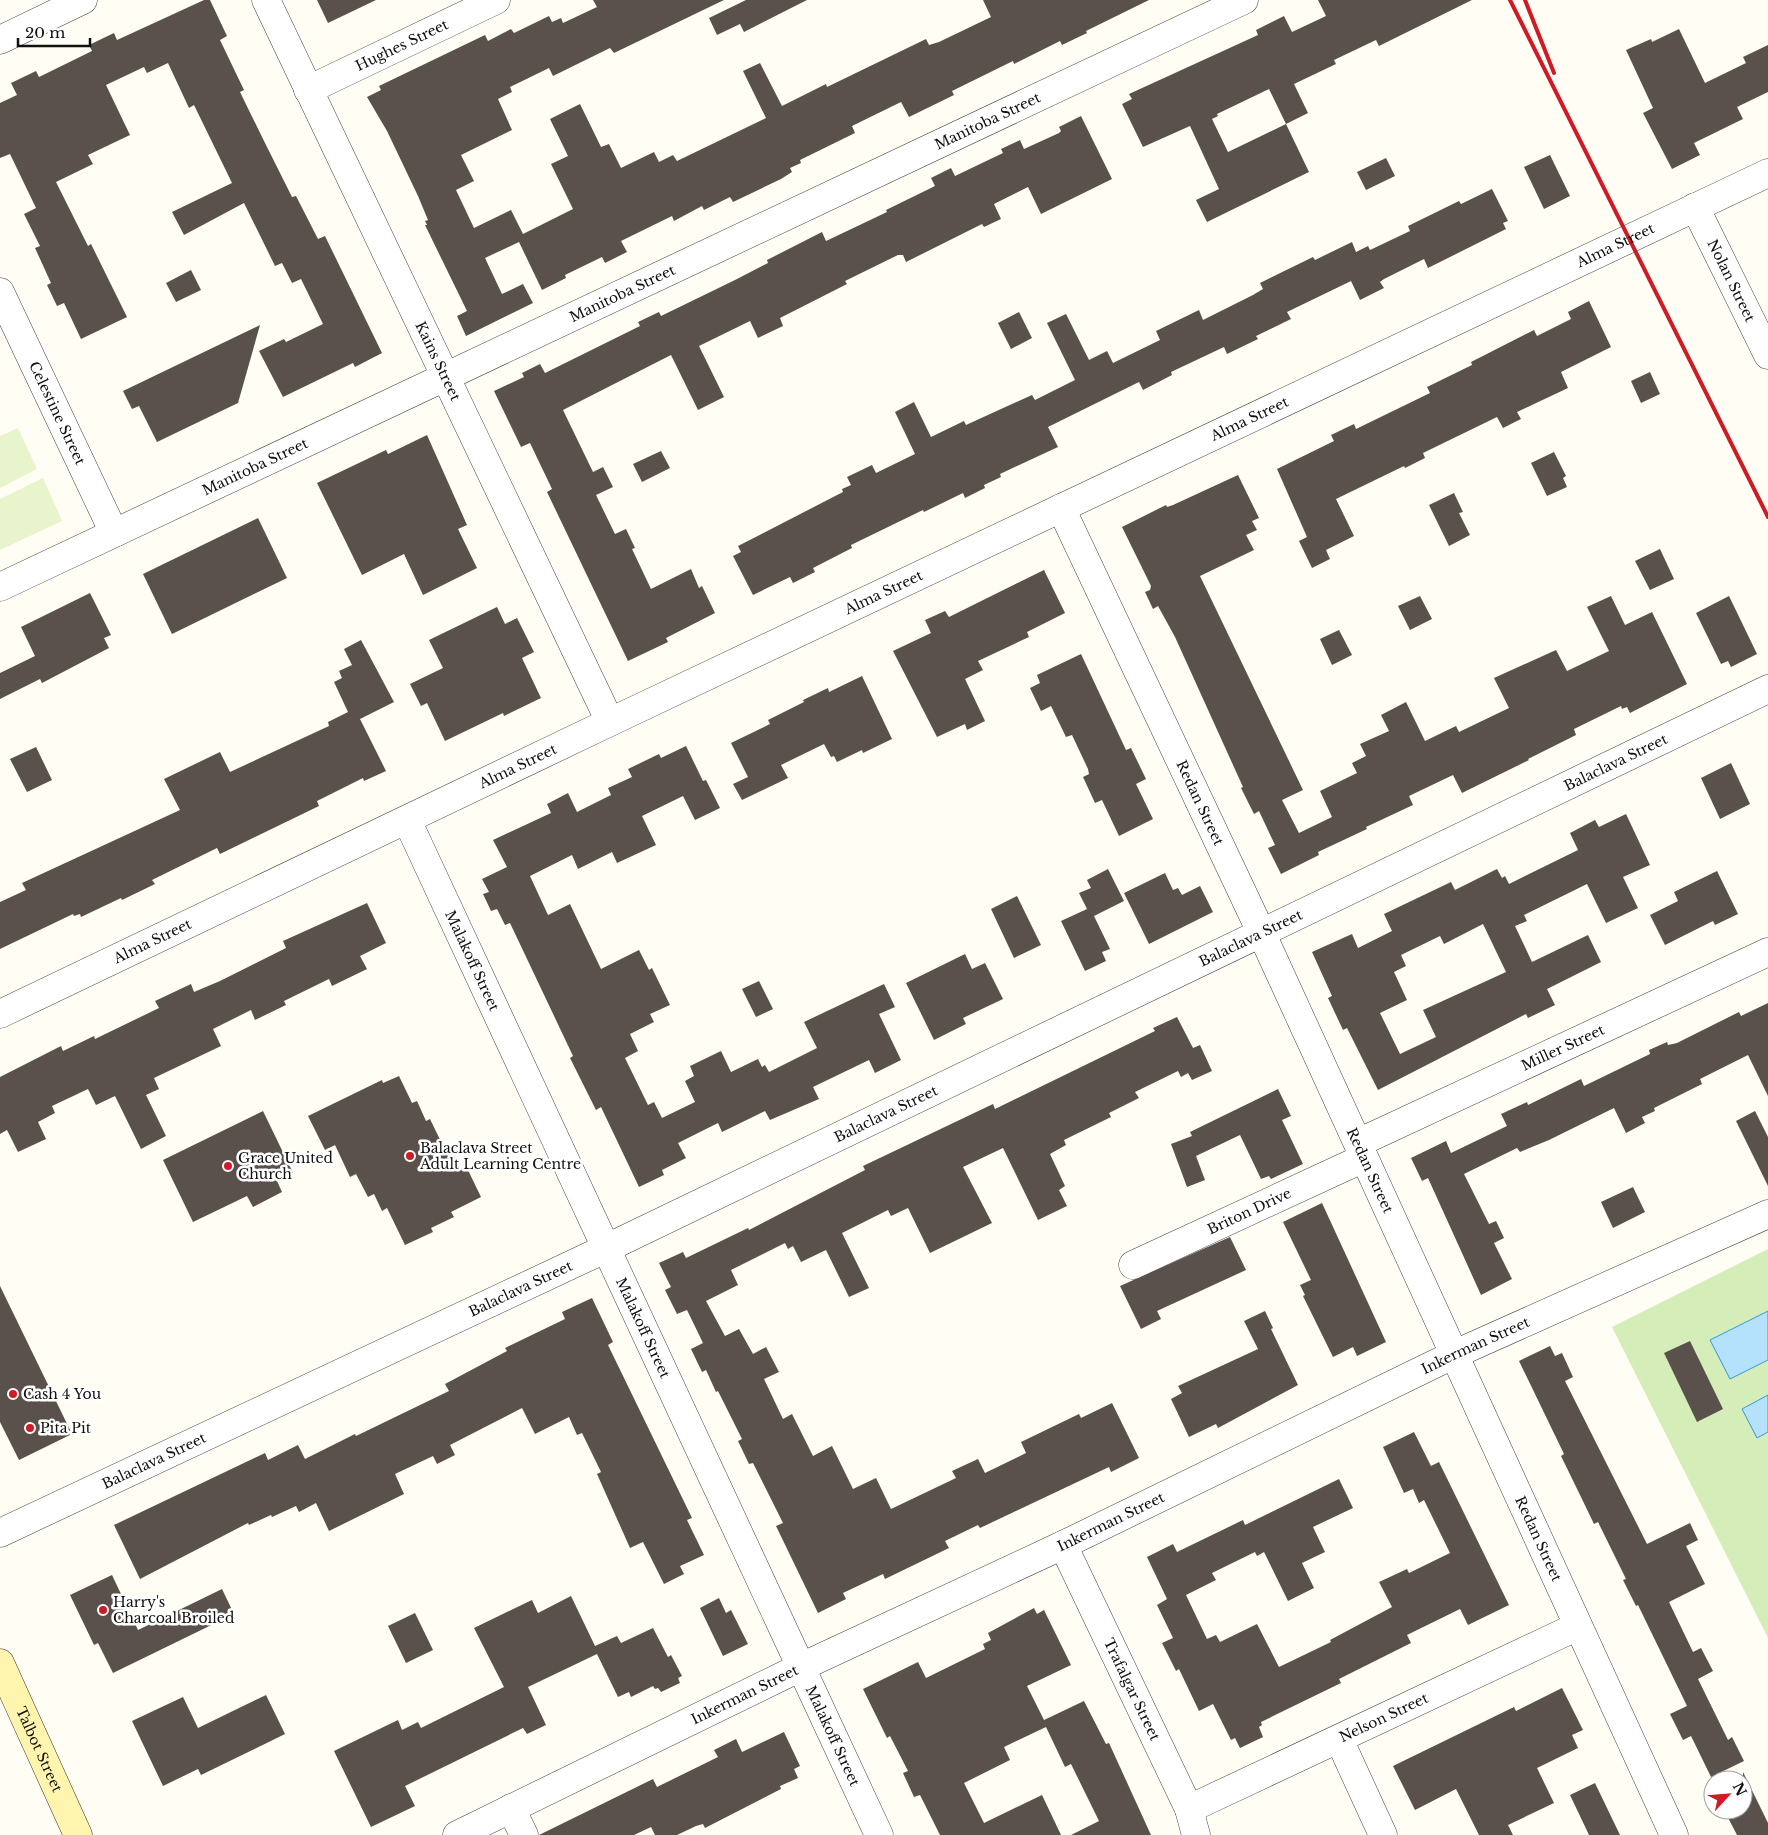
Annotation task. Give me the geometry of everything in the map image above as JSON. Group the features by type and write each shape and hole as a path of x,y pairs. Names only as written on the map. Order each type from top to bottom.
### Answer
{"main road":[{"name":"Talbot Street","path":"0,1664 78,1835"}],"street":[{"path":"0,40 83,0"},
{"name":"Kains Street","path":"266,0 610,722"},
{"name":"Hughes Street","path":"308,90 496,0"},
{"name":"Manitoba Street","path":"0,587 1244,0"},
{"name":"Alma Street","path":"0,1014 610,722 1768,173"},
{"name":"Nolan Street","path":"1695,207 1768,355"},
{"name":"Celestine Street","path":"0,292 114,533"},
{"name":"Redan Street","path":"1061,508 1261,932 1674,1835"},
{"name":"Balaclava Street","path":"0,1533 607,1248 1768,689"},
{"name":"Malakoff Street","path":"407,820 879,1835"},
{"name":"Miller Street","path":"1361,1151 1768,952"},
{"name":"Briton Drive","path":"1133,1265 1361,1151"},
{"name":"Inkerman Street","path":"457,1835 801,1667 1063,1545 1455,1354 1768,1214"},
{"name":"Trafalgar Street","path":"1063,1545 1190,1809 1196,1835"},
{"name":"Nelson Street","path":"1190,1809 1578,1626"},
{"path":"1339,1739 1383,1835"},
{"path":"512,1808 524,1835"}],"green space":[{"path":"18,428 37,469 0,488 0,436"},
{"path":"43,478 62,521 0,550 0,499"},
{"path":"1768,1249 1768,1638 1612,1327"}],"water":[{"path":"1768,1311 1768,1360 1730,1379 1710,1340"},
{"path":"1768,1395 1768,1432 1757,1438 1742,1409"}],"building":[{"path":"204,0 210,0 227,36 220,40 244,90 240,92 292,197 296,196 318,239 325,236 382,353 355,367 353,363 283,397 259,351 284,339 286,342 323,324 301,279 292,283 282,263 275,266 244,203 184,235 172,212 232,183 194,105 189,108 168,63 147,73 144,67 106,85 130,135 88,155 93,164 56,182 88,246 91,244 127,317 81,339 64,303 57,306 47,285 51,283 35,248 40,246 24,214 36,208 10,154 0,158 0,103 17,95 11,83 36,71 39,77 92,51 89,45 114,33 117,40"},
{"path":"317,0 376,0 328,23"},
{"path":"593,0 724,0 614,53 610,48 553,76 549,68 510,87 512,92 498,99 512,130 461,155 474,181 456,190 474,228 511,210 523,234 573,209 551,164 568,156 550,119 580,104 601,147 609,144 621,168 654,152 659,162 673,155 677,161 766,118 743,71 760,63 782,106 826,84 827,87 926,39 929,45 939,42 991,17 983,0 1149,0 1062,45 1060,41 1014,64 1013,61 952,91 954,95 909,117 901,102 852,126 855,133 800,160 801,163 790,168 792,172 781,179 733,202 730,197 704,210 702,206 674,221 672,216 621,241 627,252 605,263 602,257 565,275 566,278 542,290 519,242 485,258 502,294 523,284 533,303 466,336 457,316 467,311 425,225 427,225 425,221 428,220 418,196 387,131 367,97 381,90 379,86 485,35 488,41 511,29 514,33 549,16 552,22 561,18 563,23 597,7"},
{"path":"746,0 807,0 744,32 740,24 717,35 709,18"},
{"path":"1318,0 1472,0 1379,46 1376,40 1334,60 1336,64 1294,84 1308,113 1286,124 1309,172 1207,222 1196,200 1219,189 1190,126 1143,147 1122,104 1132,99 1129,94 1258,35 1256,30 1284,16 1292,32 1326,16","holes":["1269,89 1286,124 1228,152 1212,119 1218,116 1217,114"]},
{"path":"1679,29 1705,83 1746,63 1743,57 1768,45 1768,92 1737,107 1743,119 1694,143 1700,155 1672,169 1643,113 1653,108 1626,50 1651,39 1652,42"},
{"path":"1081,116 1112,179 1041,214 1028,187 994,204 1001,219 984,227 982,224 906,262 903,255 898,255 845,281 847,284 780,318 783,326 758,338 750,321 699,346 724,397 698,410 671,355 563,410 593,472 603,467 613,487 596,495 615,534 626,529 635,548 632,549 651,589 691,569 699,588 702,586 715,613 666,638 668,642 628,661 547,492 552,489 530,443 521,447 494,391 524,377 522,373 540,364 545,373 640,326 638,322 659,312 661,316 735,280 768,263 767,260 822,232 826,241 887,212 886,210 935,186 931,178 951,168 955,176 1003,153 1001,149 1020,140 1024,149 1059,133 1061,131 1059,127"},
{"path":"1550,155 1570,196 1544,209 1524,167"},
{"path":"1386,158 1395,176 1366,190 1357,172"},
{"path":"1492,189 1508,221 1503,223 1506,229 1428,268 1424,259 1384,279 1380,282 1384,288 1360,300 1351,281 1287,312 1291,319 1256,336 1258,339 1227,354 1224,347 1171,372 1172,375 1143,390 1139,382 1048,427 1058,447 1000,474 1001,477 984,485 985,488 965,498 963,493 924,512 923,510 851,545 852,548 813,568 815,572 793,583 790,577 753,595 733,556 741,552 738,546 843,492 842,489 851,485 847,477 872,465 876,473 915,454 895,412 914,402 931,437 964,421 966,425 1032,395 1035,400 1075,380 1047,323 1066,314 1089,360 1107,351 1113,363 1160,340 1156,331 1199,310 1203,320 1263,289 1260,283 1313,257 1315,260 1352,242 1356,252 1368,246 1370,250 1410,231 1408,226 1459,201 1461,204"},
{"path":"191,270 201,290 176,302 166,283"},
{"path":"1589,301 1611,347 1561,372 1568,388 1517,412 1521,419 1503,428 1497,417 1423,453 1425,458 1405,468 1404,466 1336,499 1354,536 1326,550 1330,559 1312,568 1299,541 1307,537 1277,469 1334,441 1331,435 1354,424 1356,429 1430,393 1427,387 1472,365 1471,362 1534,330 1537,336 1571,319 1568,312"},
{"path":"1019,312 1032,338 1011,349 998,323"},
{"path":"260,325 238,403 157,442 139,406 132,409 123,391"},
{"path":"1650,372 1660,394 1641,403 1631,381"},
{"path":"427,435 467,525 458,529 477,568 423,595 404,554 362,575 317,483 386,450 388,454"},
{"path":"661,451 670,468 642,482 633,464"},
{"path":"1554,452 1566,476 1563,478 1567,487 1547,496 1531,463"},
{"path":"1238,475 1259,518 1252,521 1257,530 1246,535 1254,550 1200,576 1303,790 1282,800 1299,833 1332,817 1320,791 1357,773 1352,763 1366,756 1360,744 1389,731 1381,715 1406,702 1425,741 1456,726 1459,732 1509,708 1494,678 1556,650 1567,671 1609,651 1587,607 1611,596 1625,625 1652,612 1687,684 1630,713 1627,707 1622,709 1621,706 1574,729 1576,735 1462,793 1453,775 1409,796 1413,805 1318,852 1319,855 1281,874 1268,848 1275,845 1259,811 1254,814 1241,788 1243,787 1175,637 1158,606 1153,609 1145,592 1150,590 1151,586 1122,527 1166,505 1167,507 1173,505"},
{"path":"1454,493 1463,512 1459,513 1470,535 1449,546 1429,505"},
{"path":"258,518 287,578 172,634 143,574"},
{"path":"1660,549 1674,579 1650,590 1635,561"},
{"path":"1044,570 1065,613 1027,632 1029,637 978,661 983,670 965,679 985,721 967,730 965,724 937,737 893,651 931,633 925,620 945,611 949,617"},
{"path":"90,593 111,635 104,638 109,648 42,683 40,679 0,699 0,673 35,656 21,627"},
{"path":"1420,596 1432,619 1410,630 1398,606"},
{"path":"1729,596 1757,654 1731,667 1728,661 1721,664 1696,613"},
{"path":"497,607 505,624 517,618 534,652 522,658 541,698 504,716 503,713 445,741 427,703 421,706 410,684 443,668 429,640"},
{"path":"1339,630 1352,655 1332,665 1320,639"},
{"path":"361,640 394,702 360,719 386,771 364,781 363,778 317,801 319,806 220,854 217,848 152,880 155,884 122,900 121,898 81,917 80,914 74,916 73,914 0,949 0,902 26,890 22,883 180,810 164,779 220,752 230,772 329,726 328,722 348,712 334,682 342,678 339,671 352,665 344,649"},
{"path":"1081,654 1126,750 1131,748 1146,779 1136,784 1153,819 1119,836 1102,800 1095,803 1083,777 1089,774 1088,769 1072,735 1066,737 1051,706 1041,711 1030,688 1040,683 1037,675"},
{"path":"862,676 892,739 863,753 862,750 837,762 834,756 831,757 824,744 781,765 788,778 742,800 733,784 748,777 731,743 770,724 768,720 804,702 803,700 828,688 829,692"},
{"path":"686,746 703,781 706,780 720,808 695,820 683,796 642,816 656,845 617,863 612,852 578,869 572,855 530,876 548,915 570,904 601,969 639,950 649,970 652,968 670,1005 650,1014 654,1022 630,1034 638,1051 625,1058 648,1105 654,1102 662,1118 695,1102 685,1081 694,1076 690,1066 721,1051 731,1072 758,1059 762,1067 765,1065 769,1072 817,1048 804,1022 884,984 895,1007 879,1014 901,1060 875,1073 869,1060 813,1087 819,1099 770,1120 765,1111 722,1132 718,1123 678,1143 686,1158 662,1170 664,1175 639,1187 601,1107 596,1110 570,1058 573,1056 510,923 505,925 497,909 491,911 483,894 489,892 482,879 507,867 493,840 551,813 547,804 568,793 577,812 611,795 608,788 632,777 628,769 659,754 661,758"},
{"path":"36,747 52,780 27,792 10,759"},
{"path":"1731,763 1750,804 1720,819 1701,778"},
{"path":"1626,814 1650,865 1623,877 1638,908 1606,923 1587,884 1524,915 1527,921 1515,926 1532,962 1588,935 1601,962 1547,989 1555,1005 1528,1018 1526,1014 1378,1090 1347,1028 1343,1030 1328,998 1332,996 1312,952 1352,934 1358,948 1392,931 1384,914 1451,882 1455,890 1497,869 1502,878 1505,876 1509,884 1578,850 1570,833 1595,820 1599,827","holes":["1483,924 1506,972 1423,1010 1436,1037 1400,1054 1380,1013 1407,1000 1394,972 1406,966 1401,955 1440,936 1444,944"]},
{"path":"1108,869 1124,901 1094,916 1110,949 1102,952 1106,961 1085,971 1061,921 1087,909 1079,893 1091,888 1087,880"},
{"path":"1717,871 1738,914 1715,925 1713,921 1665,945 1650,915 1678,901 1674,892"},
{"path":"1165,873 1173,890 1178,888 1182,895 1200,886 1213,912 1149,944 1124,893"},
{"path":"1017,896 1041,945 1014,958 991,909"},
{"path":"367,903 386,943 360,956 367,969 332,986 329,979 284,1001 286,1005 255,1020 251,1010 213,1029 221,1046 154,1078 159,1089 146,1095 166,1136 141,1149 115,1096 96,1105 88,1089 52,1106 55,1113 38,1122 46,1139 18,1152 7,1130 0,1134 0,1077 61,1046 63,1051 94,1036 95,1039 159,1008 155,1001 191,984 194,992 220,981 286,948 283,941"},
{"path":"965,954 972,969 985,963 1003,999 963,1018 966,1024 934,1040 906,983"},
{"path":"759,981 773,1009 756,1017 742,989"},
{"path":"1768,1003 1768,1096 1748,1055 1700,1079 1702,1084 1654,1108 1655,1111 1642,1117 1645,1123 1626,1133 1614,1108 1549,1140 1520,1152 1517,1148 1464,1174 1489,1224 1496,1221 1504,1238 1494,1243 1512,1279 1481,1295 1428,1178 1422,1181 1411,1158 1446,1141 1451,1153 1507,1126 1501,1114 1527,1102 1528,1105 1581,1079 1584,1086 1650,1054 1649,1050 1667,1042 1668,1045 1677,1043 1739,1012 1741,1016"},
{"path":"1177,1017 1193,1048 1200,1045 1212,1071 1192,1080 1188,1073 1181,1077 1178,1071 1135,1092 1139,1098 1109,1113 1111,1117 1064,1140 1066,1145 1050,1154 1065,1186 1059,1190 1067,1206 1038,1220 1003,1148 963,1167 992,1223 930,1253 908,1208 891,1216 888,1210 842,1233 869,1288 849,1297 826,1250 801,1262 793,1246 788,1249 785,1243 731,1270 738,1285 706,1301 725,1336 739,1329 753,1354 766,1347 779,1372 764,1379 783,1419 792,1414 813,1456 832,1446 853,1489 876,1478 891,1509 956,1478 952,1471 978,1459 985,1473 1026,1453 1021,1442 1079,1414 1081,1418 1112,1403 1139,1458 1111,1472 1109,1467 980,1528 978,1525 945,1541 949,1548 885,1579 883,1574 843,1593 846,1599 818,1613 776,1526 783,1523 753,1463 749,1464 738,1441 742,1439 718,1391 716,1392 706,1370 702,1372 691,1349 703,1343 687,1310 677,1314 665,1290 671,1287 659,1263 683,1252 686,1258 748,1228 749,1230 865,1170 863,1166 993,1104 995,1109 1155,1031 1153,1028"},
{"path":"399,1076 412,1103 417,1101 426,1121 430,1119 448,1156 453,1153 461,1169 466,1166 481,1197 451,1212 454,1217 431,1228 433,1232 405,1245 387,1208 382,1211 374,1194 368,1197 356,1174 350,1177 335,1145 325,1150 308,1116 382,1080 383,1083"},
{"path":"1278,1089 1291,1116 1282,1120 1303,1164 1271,1179 1269,1176 1261,1179 1240,1135 1196,1156 1205,1180 1187,1187 1171,1144 1192,1136 1190,1132"},
{"name":"Grace United Church","path":"263,1111 293,1173 277,1181 282,1192 253,1207 247,1196 193,1222 163,1160"},
{"path":"1755,1111 1768,1137 1768,1186 1736,1121"},
{"path":"1633,1187 1645,1212 1613,1228 1601,1202"},
{"path":"1322,1203 1386,1342 1357,1356 1353,1347 1333,1357 1303,1296 1305,1295 1300,1285 1311,1280 1283,1222"},
{"path":"1230,1237 1246,1270 1157,1311 1161,1319 1141,1329 1120,1286"},
{"path":"0,1286 72,1434 19,1460 0,1422"},
{"path":"592,1298 613,1342 608,1345 692,1518 687,1520 704,1555 680,1566 684,1574 664,1584 643,1542 630,1548 597,1474 601,1472 582,1433 577,1435 569,1417 535,1434 522,1408 450,1445 455,1455 437,1464 433,1456 395,1474 404,1494 329,1531 316,1503 299,1512 296,1506 272,1517 271,1515 249,1525 248,1523 140,1579 114,1525 265,1453 268,1460 298,1445 305,1459 355,1434 356,1436 449,1391 445,1384 507,1351 505,1348 565,1319 562,1312"},
{"path":"1265,1311 1273,1328 1271,1329 1298,1385 1218,1428 1216,1424 1189,1437 1171,1399 1182,1393 1178,1386 1258,1349 1244,1321"},
{"path":"1690,1341 1723,1409 1697,1422 1664,1353"},
{"path":"1550,1346 1555,1356 1562,1353 1573,1377 1565,1381 1647,1544 1690,1523 1698,1540 1686,1546 1705,1584 1669,1602 1693,1652 1701,1648 1713,1671 1698,1679 1728,1740 1732,1737 1744,1761 1725,1770 1708,1770 1691,1736 1683,1740 1670,1714 1687,1706 1638,1605 1636,1606 1623,1580 1626,1579 1598,1522 1594,1524 1561,1456 1564,1454 1519,1361"},
{"path":"1414,1432 1431,1466 1439,1462 1509,1605 1468,1625 1460,1609 1407,1635 1411,1643 1339,1679 1341,1683 1261,1722 1262,1725 1259,1727 1263,1737 1240,1748 1235,1738 1231,1740 1213,1704 1199,1711 1179,1669 1176,1671 1162,1643 1173,1638 1157,1605 1167,1599 1147,1557 1173,1544 1177,1552 1243,1520 1245,1525 1339,1479 1353,1508 1313,1527 1325,1552 1302,1563 1314,1588 1288,1601 1264,1552 1257,1556 1255,1552 1212,1573 1216,1580 1186,1595 1207,1639 1216,1635 1220,1642 1257,1624 1279,1667 1331,1642 1330,1640 1392,1607 1379,1582 1407,1569 1409,1573 1450,1553 1424,1500 1419,1503 1413,1489 1404,1493 1383,1447"},
{"path":"112,1575 138,1630 222,1589 234,1614 113,1673 98,1643 94,1645 70,1595"},
{"path":"571,1596 595,1646 617,1636 621,1643 653,1628 668,1657 671,1655 682,1676 678,1678 680,1683 661,1692 653,1686 631,1697 629,1692 618,1697 597,1654 528,1687 546,1725 527,1734 523,1728 405,1786 415,1806 371,1827 334,1751 398,1720 402,1730 418,1722 421,1728 504,1687 474,1628 532,1600 538,1613"},
{"path":"719,1598 726,1613 731,1610 748,1644 723,1656 700,1608"},
{"path":"1034,1608 1037,1614 1044,1610 1071,1665 1027,1686 1044,1720 1084,1701 1106,1744 1109,1743 1151,1835 1071,1835 1099,1821 1071,1764 1065,1767 1046,1727 1004,1747 1010,1760 964,1783 984,1823 1042,1795 1061,1835 940,1835 920,1795 914,1797 903,1773 908,1771 890,1736 887,1738 863,1689 918,1662 926,1678 985,1649 983,1644 991,1640 988,1633"},
{"path":"415,1613 433,1650 406,1663 388,1626"},
{"path":"1562,1688 1583,1730 1572,1735 1578,1748 1537,1768 1554,1803 1508,1825 1513,1835 1479,1835 1456,1789 1415,1810 1393,1766 1514,1707 1516,1711"},
{"path":"266,1695 285,1734 201,1775 198,1769 163,1786 132,1721 183,1697 198,1728"},
{"path":"784,1732 800,1766 794,1769 798,1778 780,1786 781,1789 705,1828 703,1824 677,1835 655,1835 651,1827 634,1835 539,1835 653,1779 657,1787 718,1757 714,1750 736,1739 742,1752"},
{"path":"1595,1783 1620,1835 1589,1835 1570,1795"},
{"path":"1753,1792 1768,1823 1768,1835 1737,1835 1729,1820 1753,1820"}],"railway":[{"path":"1510,0 1768,517"},
{"path":"1525,0 1554,73"}],"place":[{"name":"Balaclava Street Adult Learning Centre","path":"410,1156"},
{"name":"Grace United Church","path":"228,1166"},
{"name":"Cash 4 You","path":"13,1394"},
{"name":"Pita Pit","path":"30,1428"},
{"name":"Harry's Charcoal Broiled","path":"103,1610"}]}
